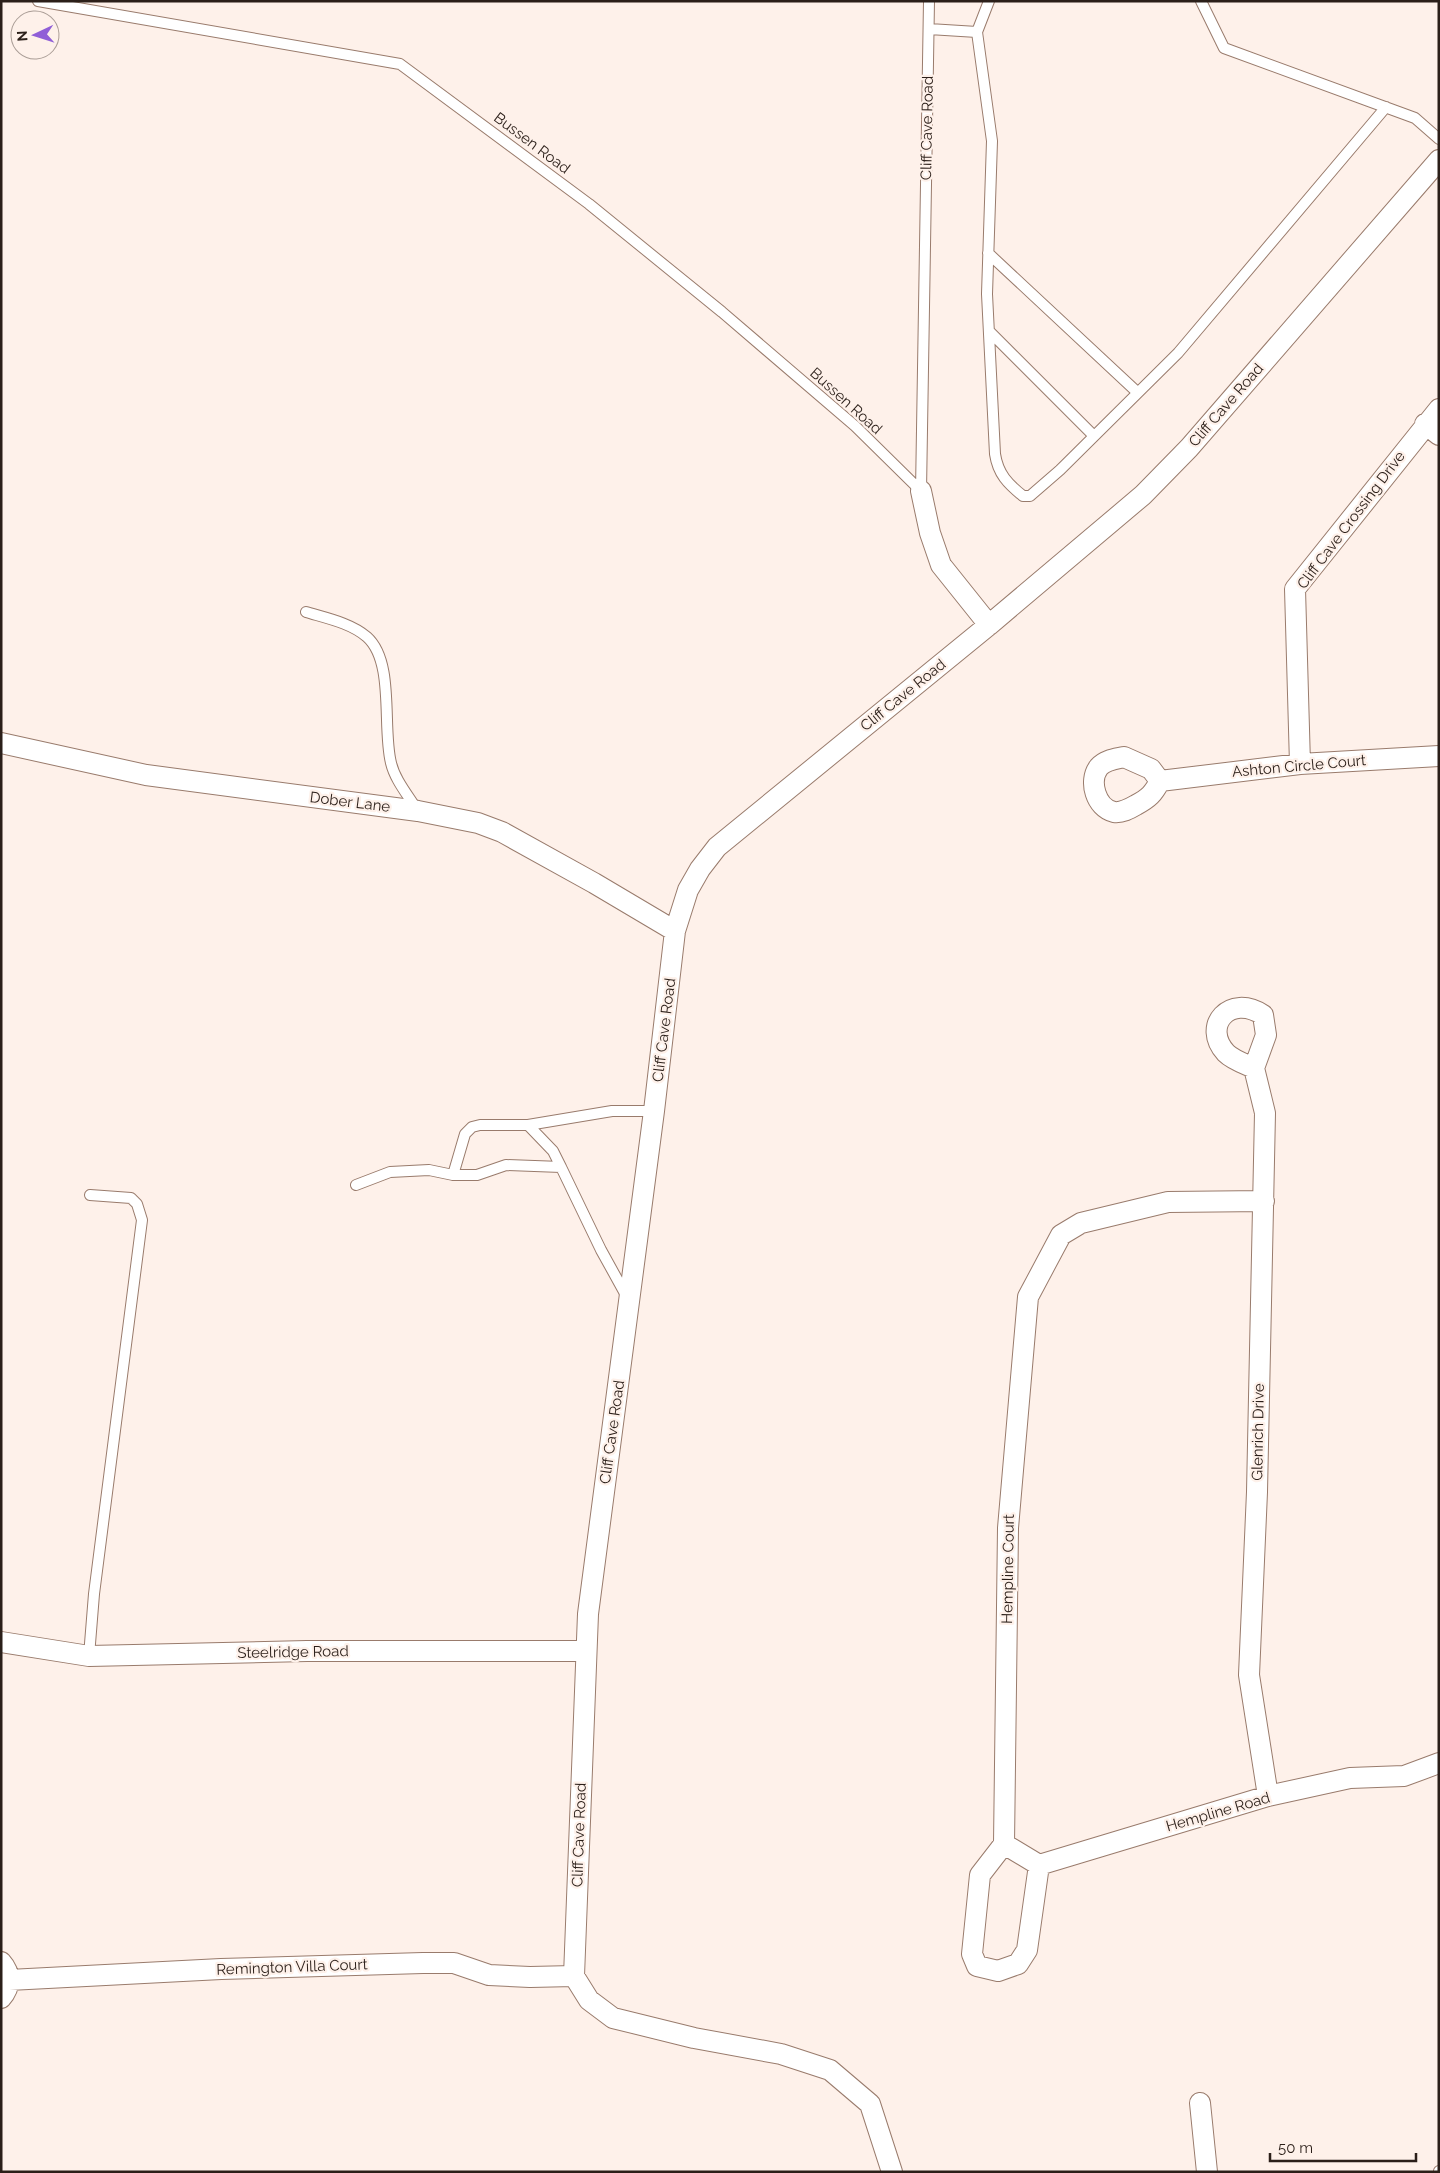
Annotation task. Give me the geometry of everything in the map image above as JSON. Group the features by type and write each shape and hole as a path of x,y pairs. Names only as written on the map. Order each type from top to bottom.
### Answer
{"street":[{"name":"Cliff Cave Road","path":"574,1976 588,1614 630,1302 675,931 688,890 700,869 717,847 989,625 1143,495 1189,448 1439,160"},
{"name":"Cliff Cave Crossing Drive","path":"1300,764 1295,589 1432,430 1439,409"},
{"name":"Cliff Cave Road","path":"921,491 930,533 941,565 989,625"},
{"name":"Dober Lane","path":"1,743 146,775 418,811 478,823 502,832 594,882 675,931"},
{"name":"Ashton Circle Court","path":"1160,781 1300,764 1439,756"},
{"name":"Glenrich Drive","path":"1254,1068 1265,1113 1257,1492 1249,1675 1268,1796"},
{"name":"Hempline Court","path":"1004,1844 1008,1528 1028,1297 1061,1234 1081,1223 1168,1202 1264,1201"},
{"name":"Steelridge Road","path":"1,1642 89,1656 307,1651 586,1651"},
{"name":"Hempline Road","path":"1039,1865 1268,1796 1350,1778 1404,1776 1439,1763"},
{"path":"1004,1844 1039,1865 1027,1950 1018,1964 998,1971 977,1966 972,1954 980,1875 1004,1844"},
{"name":"Remington Villa Court","path":"4,1980 221,1969 423,1963 454,1963 489,1974 530,1977 574,1976"},
{"path":"574,1976 589,2000 612,2018 694,2038 781,2054 830,2070 870,2104 892,2172"},
{"path":"1200,2103 1207,2172"}],"lane":[{"name":"Bussen Road","path":"38,1 400,64 589,204 722,312 855,426 921,491"},
{"name":"Cliff Cave Road","path":"921,491 930,1"},
{"path":"989,1 977,32 992,141 987,294 995,454 997,467 1007,482 1023,496 1030,496 1060,470 1178,352 1386,107"},
{"path":"1200,1 1224,48 1415,118 1439,139"},
{"path":"929,29 977,32"},
{"path":"988,253 1137,392"},
{"path":"989,331 1094,436"},
{"path":"306,612 350,627 367,637 377,652 385,688 392,765 397,778 418,811"},
{"path":"453,1175 465,1134 472,1128 480,1125 528,1125 612,1111 654,1111"},
{"path":"528,1125 553,1151 601,1250 630,1302"},
{"path":"356,1185 390,1172 428,1170 453,1175 477,1175 506,1165 561,1167"},
{"path":"89,1656 94,1594 142,1220 137,1204 132,1198 90,1195"}]}
